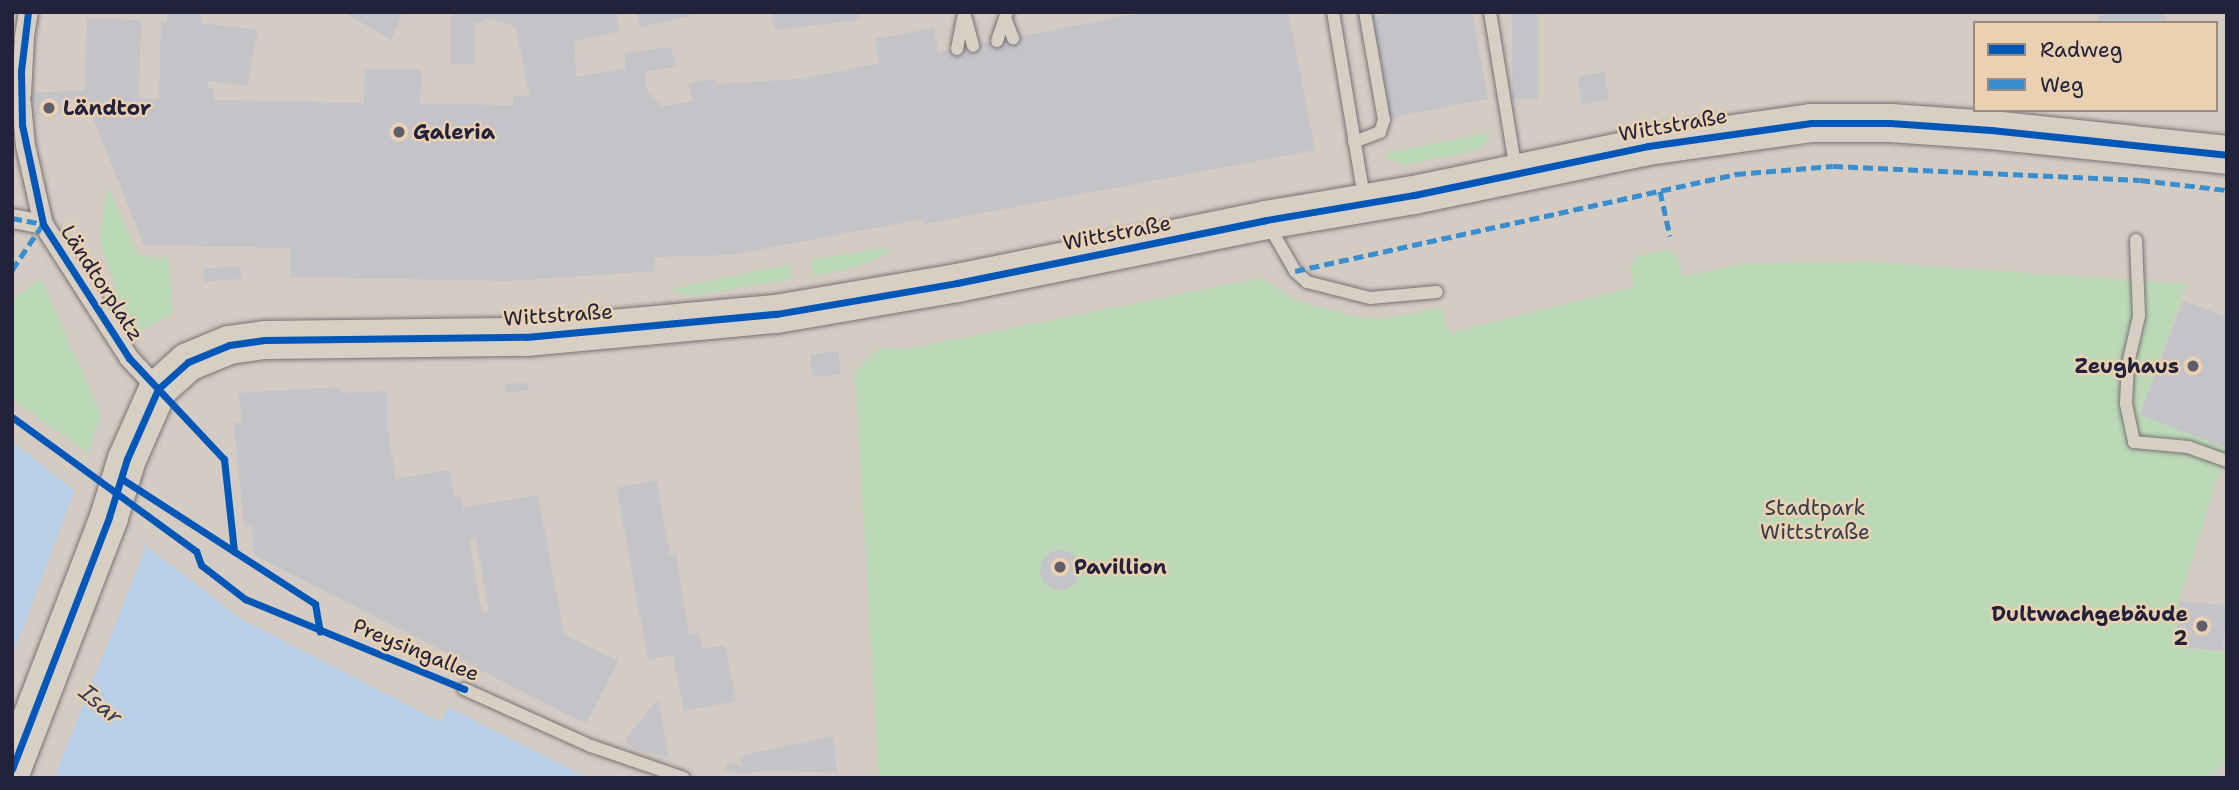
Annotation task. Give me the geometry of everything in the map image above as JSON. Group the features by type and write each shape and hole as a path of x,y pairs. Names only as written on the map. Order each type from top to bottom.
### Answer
{"main road":[{"name":"Wittstraße","path":"12,769 109,517 128,459 158,389 171,374 188,362 218,348 243,341 526,337 776,314 957,283 1648,146 1811,123 1890,123 1991,130 2227,155"}],"street":[{"name":"Ländtorplatz","path":"29,12 24,36 21,98 25,145 43,224 129,358 158,389"},
{"path":"12,218 43,224"}],"lane":[{"path":"1333,12 1365,203"},
{"path":"1354,142 1380,132 1384,120 1365,12"},
{"path":"1490,12 1517,174"},
{"path":"964,15 973,46"},
{"path":"957,49 964,15"},
{"path":"1006,15 1013,38"},
{"path":"997,41 1006,15"},
{"path":"1266,220 1295,271 1307,282 1370,298 1437,292"},
{"path":"2136,240 2139,316 2128,364 2126,404 2134,442 2188,447 2227,461"},
{"name":"Preysingallee","path":"464,689 590,746 684,778"}],"green space":[{"path":"1490,132 1488,141 1474,151 1402,165 1384,154"},
{"path":"106,191 110,191 138,255 168,259 173,313 131,336 100,242"},
{"path":"889,247 890,252 856,267 814,276 811,260"},
{"name":"Stadtpark Wittstraße","path":"1667,249 1677,256 1683,277 1740,264 1872,262 2187,284 2140,415 2227,448 2179,601 2176,647 2227,652 2227,760 2209,778 879,778 855,372 877,349 912,348 1261,278 1298,301 1359,317 1383,319 1441,308 1449,333 1634,287 1630,265 1638,256"},
{"path":"790,264 792,279 693,296 668,290"},
{"path":"41,278 101,415 88,453 12,399 12,300"}],"water":[{"name":"Isar","path":"12,442 241,619 441,722 448,707 588,778 12,778"}],"pier":[{"path":"75,490 146,547 54,778 12,778 12,657"}],"building":[{"path":"167,12 201,12 201,23 258,30 247,86 209,81 208,88 214,89 213,100 364,103 365,69 421,70 420,104 513,105 513,96 530,96 515,26 484,18 484,23 474,23 475,64 451,64 450,12 628,12 616,16 620,31 574,41 576,77 625,69 625,53 671,47 676,67 645,72 647,91 662,106 693,101 688,84 714,79 716,84 800,79 880,63 875,39 934,28 938,52 1146,12 1288,12 1315,150 924,224 923,219 730,255 654,257 655,271 509,281 290,277 290,248 144,245 85,98 62,100 62,112 49,120 36,113 36,102 12,103 12,94 85,90 87,18 141,20 139,98 159,99 161,22 167,22"},
{"path":"344,12 403,12 391,40"},
{"path":"637,12 703,12 703,13 640,27"},
{"path":"770,12 857,12 860,20 775,30"},
{"path":"1399,12 1472,12 1488,99 1389,118 1370,18"},
{"path":"1512,12 1538,12 1538,99 1512,99"},
{"path":"2098,12 2165,12 2165,21 2098,21"},
{"path":"1604,72 1609,100 1582,104 1577,77"},
{"path":"240,266 241,279 204,282 203,269"},
{"name":"Zeughaus","path":"2183,301 2227,317 2227,448 2140,415"},
{"path":"838,351 841,374 813,377 810,354"},
{"path":"527,382 528,390 505,393 504,385"},
{"path":"340,387 341,393 386,391 387,427 396,479 449,470 454,498 461,497 463,508 538,495 564,634 618,661 586,724 254,555 252,526 244,527 234,423 242,422 239,393","holes":["476,538 489,612 482,613 469,540"]},
{"path":"656,480 670,555 676,553 689,635 699,633 702,649 725,645 736,701 684,711 673,655 648,660 617,488"},
{"name":"Pavillion","path":"1060,550 1068,551 1074,556 1079,562 1079,578 1074,584 1068,589 1060,590 1052,589 1046,584 1041,578 1040,570 1041,562 1046,556 1052,551"},
{"name":"Dultwachgebäude 2","path":"2179,601 2227,605 2223,651 2175,647"},
{"path":"658,699 669,757 640,751 629,745 626,738"},
{"path":"833,736 837,773 765,770 744,774 725,770 726,762 742,766 740,756"}],"marked path":[{"path":"1295,271 1736,174 1833,166 2140,180 2227,190"},
{"path":"1660,191 1670,236"},
{"path":"12,218 43,224"},
{"path":"12,270 43,224"}],"cycle path":[{"path":"28,12 21,71 22,125 43,224 129,358 224,459 234,551"},
{"path":"12,769 109,517 127,459 158,389 188,362 229,345 265,340 526,337 776,314 957,283 1266,220 1414,195 1648,146 1811,123 1890,123 1991,130 2227,155"},
{"path":"12,417 196,551 201,565 245,599 464,689"},
{"path":"122,479 315,604 320,632"}],"place":[{"name":"Ländtor","path":"49,108"},
{"name":"Galeria","path":"399,132"},
{"name":"Zeughaus","path":"2193,366"},
{"name":"Pavillion","path":"1060,567"},
{"name":"Dultwachgebäude 2","path":"2202,626"}]}
